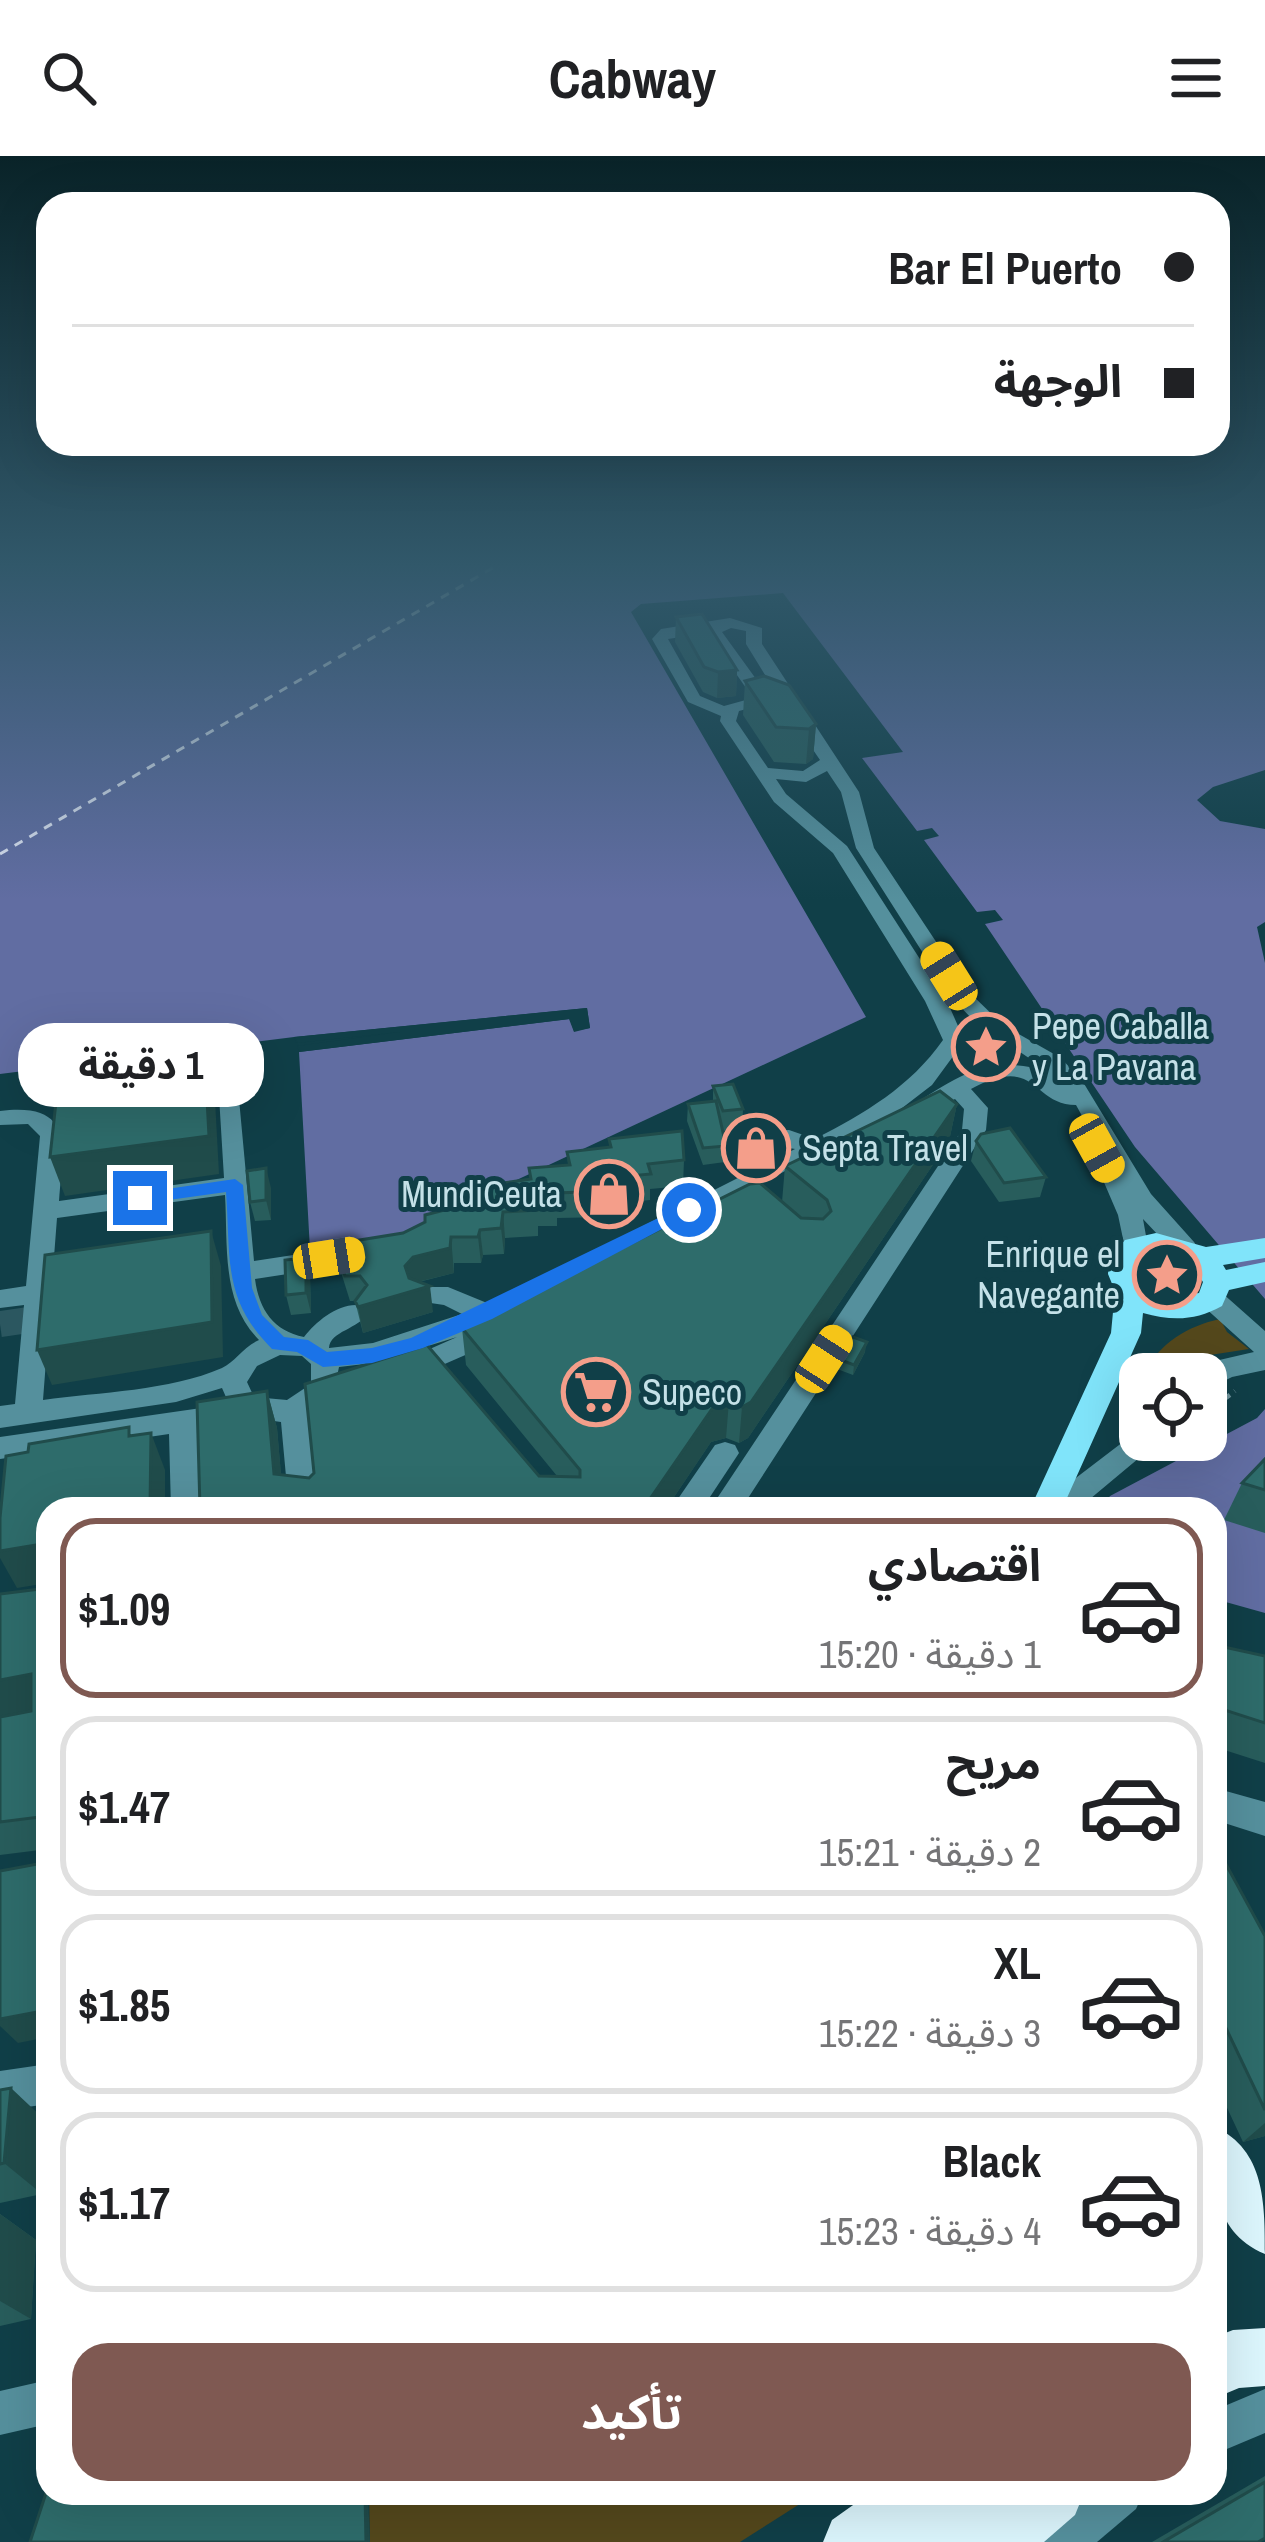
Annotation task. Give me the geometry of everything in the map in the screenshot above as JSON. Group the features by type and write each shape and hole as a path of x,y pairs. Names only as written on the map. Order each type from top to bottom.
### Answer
{"highway":[{"path":"1227,2171 1265,2226"},
{"path":"1227,2362 1265,2357"},
{"path":"854,2542 906,2505"},
{"path":"938,2542 974,2505"},
{"path":"997,2542 1039,2505"}],"main road":[{"path":"1051,1497 1126,1333 1130,1290 1120,1266 1135,1247 1156,1243 1223,1270"},
{"path":"1130,1290 1149,1303 1173,1310 1196,1308 1223,1270 1265,1248"}],"street":[{"path":"682,677 694,698 727,713 780,798 841,850 944,1014 965,1064 1041,1076 1072,1101 1125,1201 1135,1247"},
{"path":"747,677 763,700"},
{"path":"775,677 850,792 865,848 970,1008 994,1028 1051,1058 1073,1080 1154,1217 1223,1270 1236,1324 1265,1346"},
{"path":"727,713 739,704 763,700 796,712"},
{"path":"766,773 806,777 830,762"},
{"path":"242,1280 254,1318 279,1344 317,1354 394,1350 485,1314 813,1147 901,1099 937,1070 952,1042 969,1028 994,1028"},
{"path":"379,1380 443,1367 759,1203 957,1087 1024,1060 1021,1042"},
{"path":"142,1094 211,1086 227,1090 242,1280 237,1398 260,1412"},
{"path":"733,1497 974,1130 976,1108 957,1087"},
{"path":"0,1118 35,1118 51,1130 38,1294 10,1431 7,1487"},
{"path":"762,1138 789,1138 813,1147"},
{"path":"45,1211 235,1185"},
{"path":"242,1280 406,1245"},
{"path":"0,1299 38,1294"},
{"path":"426,1294 448,1296 485,1314"},
{"path":"303,1497 298,1409 327,1379 317,1354 324,1330 355,1313"},
{"path":"10,1431 176,1391 238,1370 257,1351 279,1344"},
{"path":"1227,1368 1265,1360"},
{"path":"10,1431 183,1422 298,1409 347,1392"},
{"path":"183,1422 186,1497"},
{"path":"694,1497 725,1453"},
{"path":"1072,1497 1119,1458"},
{"path":"1227,1808 1265,1820"},
{"path":"0,2091 36,2086"},
{"path":"0,2414 36,2405"},
{"path":"1227,2427 1265,2411"},
{"path":"1061,2542 1106,2505"}],"shaded area":[{"path":"1220,1319 1227,1332 1249,1349 1158,1353 1197,1326"},
{"path":"369,2505 798,2505 740,2542 370,2542"}],"water":[{"path":"0,677 669,677 866,1017 390,1239 310,1250 299,1052 570,1019 574,1031 590,1028 587,1008 294,1037 0,1074"},
{"path":"847,677 1265,677 1265,770 1213,787 1197,800 1220,821 1265,829 1265,922 1257,927 1265,963 1265,1299 1135,1147 985,924 1003,920 995,910 977,912 924,840 939,836 932,828 917,831 862,758 903,752"},
{"path":"1265,1409 1265,1613 1227,1602 1227,1497 1109,1497 1176,1461 1227,1461 1227,1434"}],"pier":[{"path":"587,1008 590,1028 574,1032 569,1019 299,1052 297,1046 400,1032 296,1043 294,1037"}],"building":[{"path":"768,677 789,685 816,724 809,729 776,727 745,681"},
{"path":"205,1062 209,1136 50,1157 59,1074"},
{"path":"733,1084 743,1109 723,1111 713,1086"},
{"path":"940,1091 957,1104 751,1402 742,1407 729,1401 714,1406 651,1497 200,1497 197,1402 267,1391 274,1474 309,1478 314,1473 305,1384 427,1345 539,1476 580,1477 580,1470 462,1328 750,1184 760,1183 801,1218 823,1219 831,1211 827,1200 785,1166"},
{"path":"716,1101 726,1146 703,1148 688,1104"},
{"path":"1010,1128 1046,1177 1004,1183 976,1141 981,1134"},
{"path":"682,1131 684,1160 648,1164 651,1174 607,1178 610,1191 556,1193 556,1200 535,1201 537,1210 503,1212 501,1228 480,1230 478,1237 451,1237 450,1248 413,1257 405,1266 409,1278 430,1286 358,1307 355,1301 367,1285 360,1276 345,1276 335,1244 403,1233 425,1222 425,1215 492,1198 490,1185 531,1179 529,1168 570,1165 567,1152 611,1147 609,1139"},
{"path":"266,1168 266,1200 250,1202 247,1171"},
{"path":"211,1231 212,1322 37,1350 45,1255"},
{"path":"306,1258 306,1293 286,1295 285,1260"},
{"path":"853,1337 867,1342 854,1365 838,1359"},
{"path":"129,1427 129,1436 151,1433 150,1497 36,1497 36,1545 0,1551 6,1456 28,1452 29,1444"},
{"path":"1265,1459 1265,1490 1242,1483"},
{"path":"36,1590 36,1818 0,1822 0,1717 31,1711 31,1674 0,1680 0,1594"},
{"path":"1227,1648 1265,1656 1265,1723 1227,1711"},
{"path":"36,1864 36,2012 0,2019 0,1871"},
{"path":"1227,1866 1265,1936 1265,2110 1227,2030"},
{"path":"11,2088 4,2163 0,2164 0,2090"},
{"path":"1265,2482 1265,2538 1258,2542 1163,2542 1227,2505"},
{"path":"42,2505 365,2505 366,2542 30,2542"}],"ferry route":[{"path":"0,854 304,677"}],"tunnel":[{"path":"0,1324 36,1319"}],"place":[{"name":"Pepe Caballa y La Pavana","path":"986,1047"},
{"name":"Septa Travel","path":"756,1148"},
{"name":"MundiCeuta","path":"609,1194"},
{"name":"Enrique el Navegante","path":"1167,1275"},
{"name":"Supeco","path":"596,1392"}],"route":[{"path":"140,1198 235,1185 246,1304 279,1344 310,1348 323,1359 372,1355 416,1343 485,1314 689,1210"}]}
